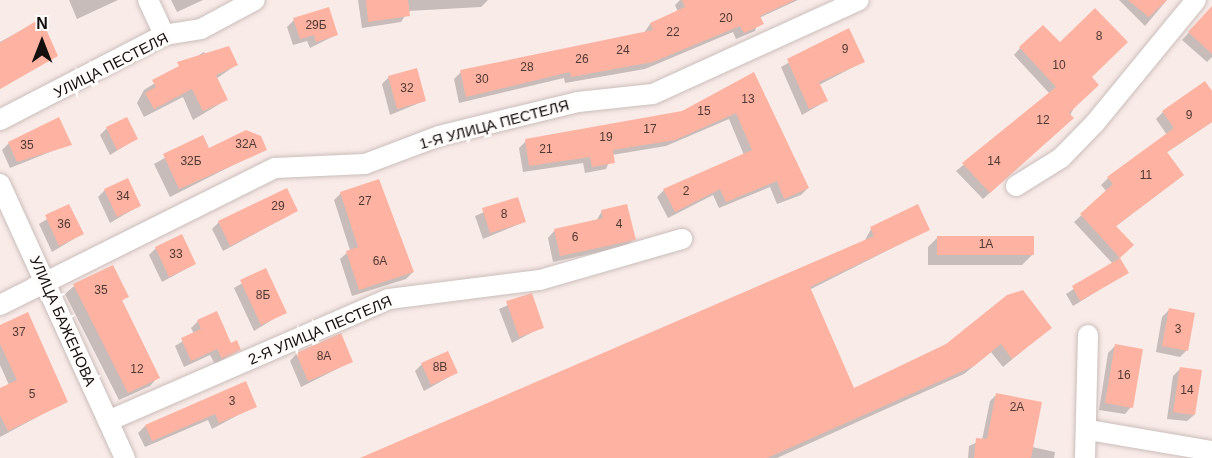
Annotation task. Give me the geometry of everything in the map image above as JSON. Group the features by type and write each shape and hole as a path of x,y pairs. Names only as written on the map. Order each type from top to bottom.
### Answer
{"street":[{"path":"148,0 164,35"},
{"name":"УЛИЦА ПЕСТЕЛЯ","path":"0,120 164,35 201,28 255,0"},
{"name":"1-Я УЛИЦА ПЕСТЕЛЯ","path":"0,305 275,168 365,164 439,136 545,110 653,94 859,0"},
{"path":"1016,186 1061,158 1095,123 1196,0"},
{"name":"УЛИЦА БАЖЕНОВА","path":"0,184 125,458"},
{"name":"2-Я УЛИЦА ПЕСТЕЛЯ","path":"108,421 389,299 540,280 682,240"},
{"path":"1085,458 1089,430 1088,334"},
{"path":"1089,430 1212,452"}],"building":[{"path":"366,0 408,0 410,16 368,22"},
{"path":"682,0 795,0 760,16 764,24 744,33 740,26 653,62 571,77 570,72 466,97 460,70 653,30 650,23 685,7"},
{"path":"1128,0 1167,0 1149,17"},
{"path":"1212,6 1212,54 1188,32"},
{"path":"329,7 338,35 316,42 314,35 300,39 293,18"},
{"path":"1095,8 1128,42 1092,77 1099,85 1069,113 1074,118 990,193 962,163 1056,87 1019,47 1043,25 1060,42"},
{"path":"41,18 58,56 0,89 0,43"},
{"path":"849,28 865,62 819,82 828,101 809,109 787,59"},
{"path":"229,46 238,65 216,75 228,100 203,111 192,89 154,109 145,93 156,87 152,80 179,66 177,62"},
{"path":"417,68 426,101 397,109 388,76"},
{"path":"754,72 809,188 784,199 777,181 726,202 720,189 675,212 663,189 752,150 736,113 675,140 613,150 615,163 592,167 590,157 529,166 525,139 682,111"},
{"path":"1205,81 1212,91 1212,122 1167,152 1184,175 1116,226 1134,245 1120,258 1080,214 1113,184 1107,177 1174,128 1162,111"},
{"path":"59,117 72,145 17,162 8,142"},
{"path":"127,117 138,139 117,150 106,127"},
{"path":"246,130 261,136 267,150 179,189 163,154 203,135 209,148"},
{"path":"128,178 141,206 117,217 104,189"},
{"path":"379,179 414,272 359,290 346,251 358,247 340,192"},
{"path":"287,188 298,211 230,246 218,221"},
{"path":"518,197 526,222 490,233 482,208"},
{"path":"69,204 84,234 59,246 45,215"},
{"path":"627,204 636,240 560,256 554,229 603,218 601,210"},
{"path":"918,204 930,230 810,287 854,388 946,344 1007,295 1023,290 1052,328 1012,359 1001,344 974,366 767,458 360,458 874,236 870,227"},
{"path":"182,234 196,264 169,277 155,247"},
{"path":"937,236 1034,236 1034,255 937,255"},
{"path":"1120,258 1129,273 1080,301 1072,286"},
{"path":"113,265 129,297 122,300 160,378 128,393 73,284"},
{"path":"266,268 287,313 261,325 240,280"},
{"path":"532,293 544,328 519,337 506,301"},
{"path":"1169,308 1195,313 1188,351 1162,346"},
{"path":"217,311 231,343 237,340 241,350 222,359 217,349 191,361 181,338 201,329 197,320"},
{"path":"28,312 68,402 8,431 0,415 0,388 17,380 0,344 0,325"},
{"path":"341,333 353,362 308,381 296,353"},
{"path":"1115,344 1143,349 1133,408 1105,403"},
{"path":"448,351 458,373 431,385 421,363"},
{"path":"1180,367 1202,370 1195,415 1173,412"},
{"path":"246,381 257,407 219,423 215,414 152,441 145,425"},
{"path":"996,393 1042,402 1031,458 974,458 976,438 987,439"}]}
